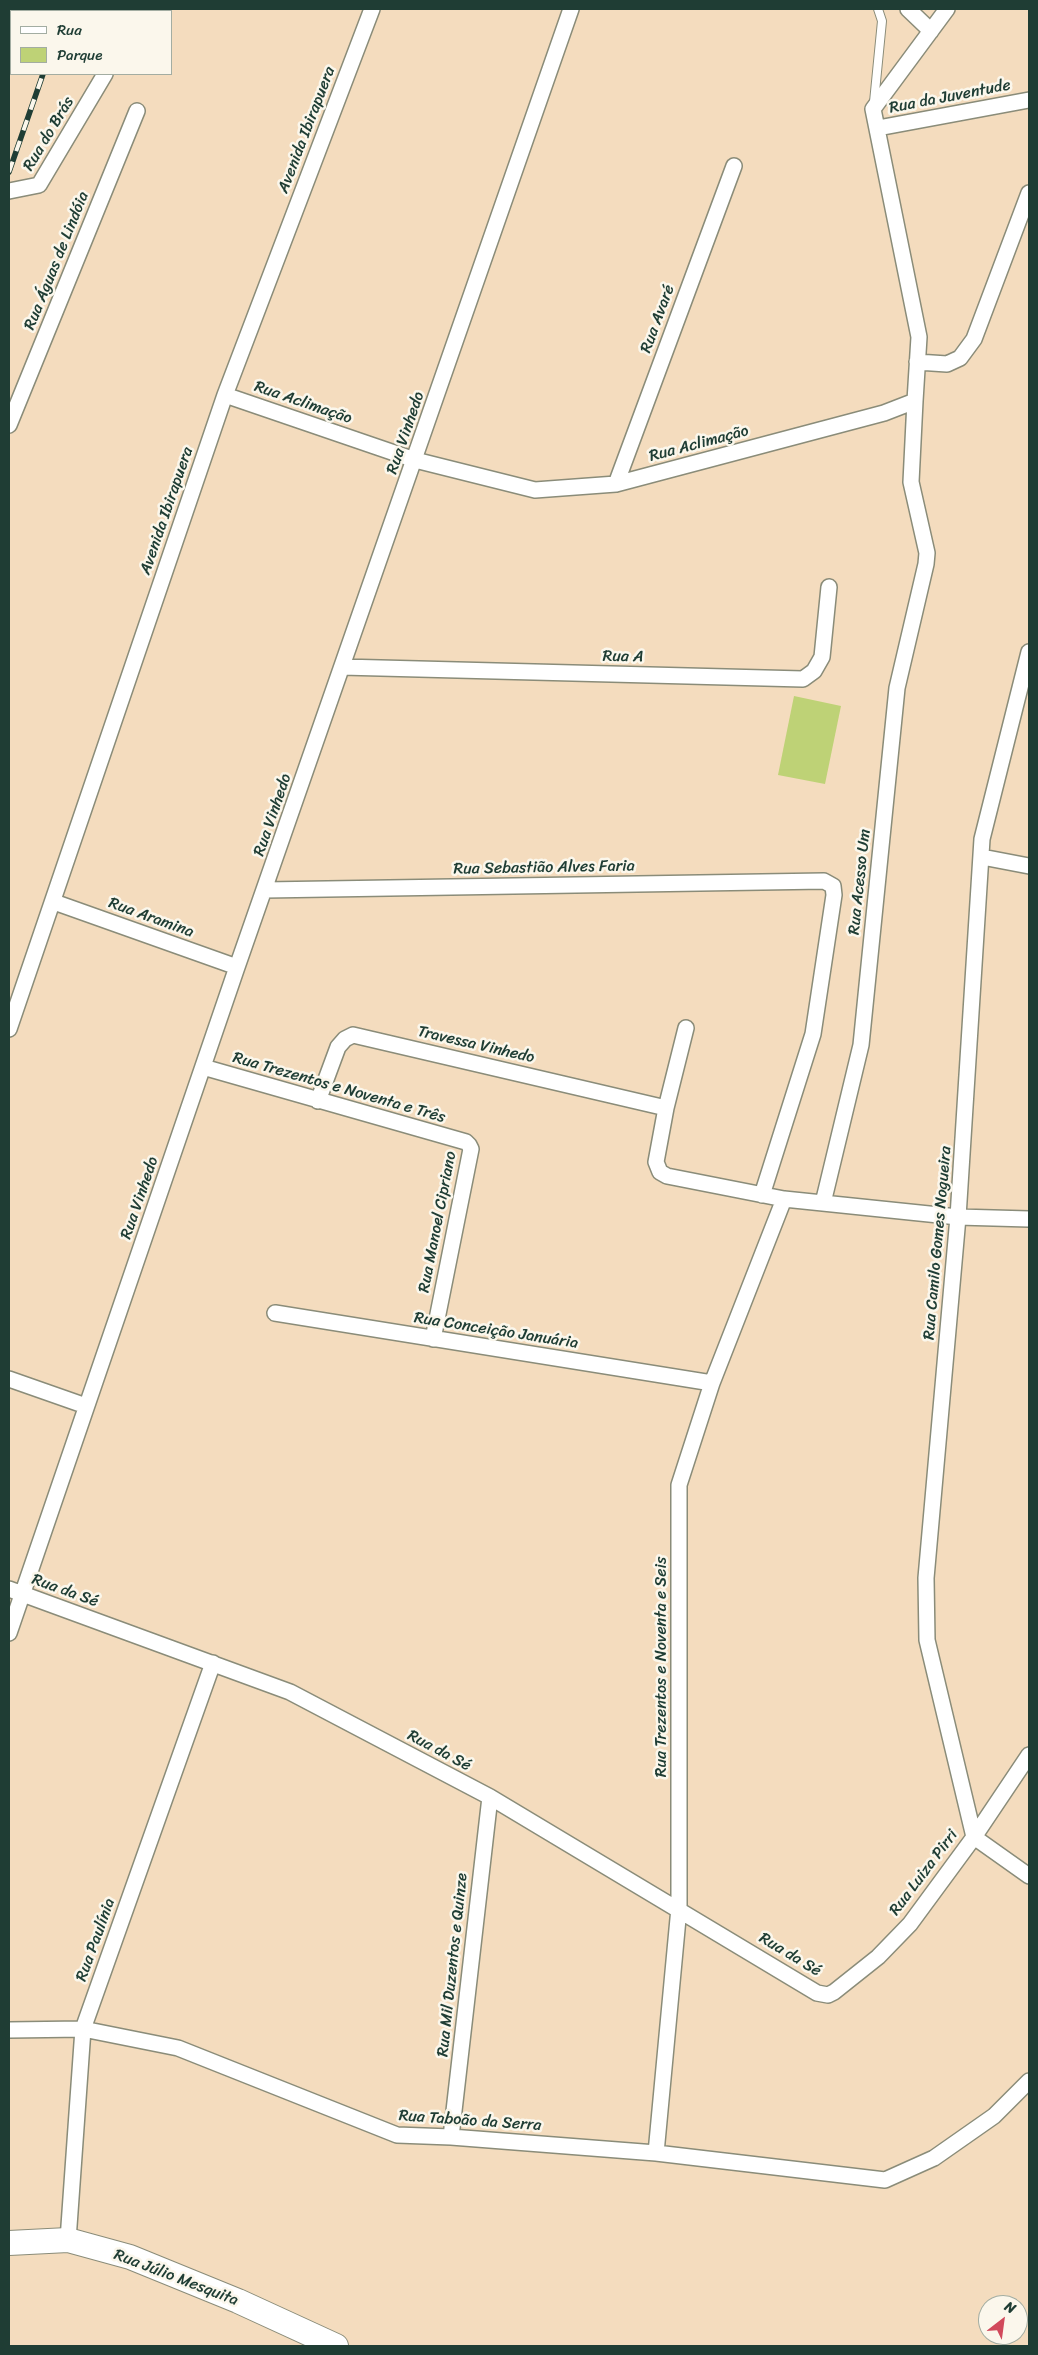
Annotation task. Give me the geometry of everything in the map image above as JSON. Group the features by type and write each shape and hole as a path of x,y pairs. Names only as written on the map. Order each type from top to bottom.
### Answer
{"main road":[{"name":"Rua Júlio Mesquita","path":"9,2243 68,2240 130,2257 238,2301 336,2346"}],"street":[{"name":"Avenida Ibirapuera","path":"9,1030 225,395 372,9"},
{"name":"Rua Vinhedo","path":"9,1633 16,1592 86,1406 571,9"},
{"path":"908,9 931,31"},
{"path":"915,401 919,337 873,110 947,9"},
{"name":"Rua do Brás","path":"9,191 39,185 104,75"},
{"name":"Rua da Juventude","path":"878,128 1029,100"},
{"name":"Rua Águas de Lindóia","path":"9,424 137,111"},
{"name":"Rua Avaré","path":"616,484 734,166"},
{"path":"917,362 947,364 960,358 974,339 1029,193"},
{"name":"Rua Aclimação","path":"225,395 415,460 535,490 616,484 884,413 915,401"},
{"name":"Rua Acesso Um","path":"823,1203 862,1045 897,688 926,564 927,554 911,482 915,401"},
{"name":"Rua A","path":"342,667 803,679 814,671 822,657 829,587"},
{"name":"Rua Camilo Gomes Nogueira","path":"974,1837 928,1640 926,1578 958,1217 982,839 1029,652"},
{"path":"982,857 1029,866"},
{"name":"Rua Sebastião Alves Faria","path":"265,890 824,881 833,886 834,895 813,1034 762,1195"},
{"name":"Rua Aramina","path":"54,902 237,967"},
{"path":"686,1028 666,1108 656,1162 660,1172 667,1176 784,1199 958,1217 1029,1219"},
{"name":"Travessa Vinhedo","path":"318,1101 338,1047 345,1039 354,1035 666,1108"},
{"name":"Rua Trezentos e Noventa e Três","path":"203,1067 466,1142"},
{"name":"Rua Manoel Cipriano","path":"433,1339 470,1149 466,1142"},
{"name":"Rua Trezentos e Noventa e Seis","path":"656,2153 679,1908 679,1485 712,1383 784,1199"},
{"name":"Rua Conceição Januária","path":"275,1313 712,1383"},
{"path":"9,1379 86,1406"},
{"name":"Rua da Sé","path":"16,1592 290,1692 490,1797 679,1908 817,1993 828,1995"},
{"name":"Rua Paulínia","path":"68,2240 83,2029 213,1663"},
{"name":"Rua Luiza Pirri","path":"828,1995 878,1957 910,1924 974,1837 1029,1755"},
{"name":"Rua Mil Duzentos e Quinze","path":"451,2136 490,1797"},
{"path":"974,1837 1029,1876"},
{"name":"Rua Taboão da Serra","path":"9,2030 83,2029 178,2048 397,2135 451,2136 656,2153 885,2180 934,2158 994,2116 1029,2081"}],"lane":[{"path":"873,110 882,21 878,9"}],"green space":[{"path":"794,696 841,706 825,784 778,775"}],"railway":[{"path":"9,172 43,75"}]}
